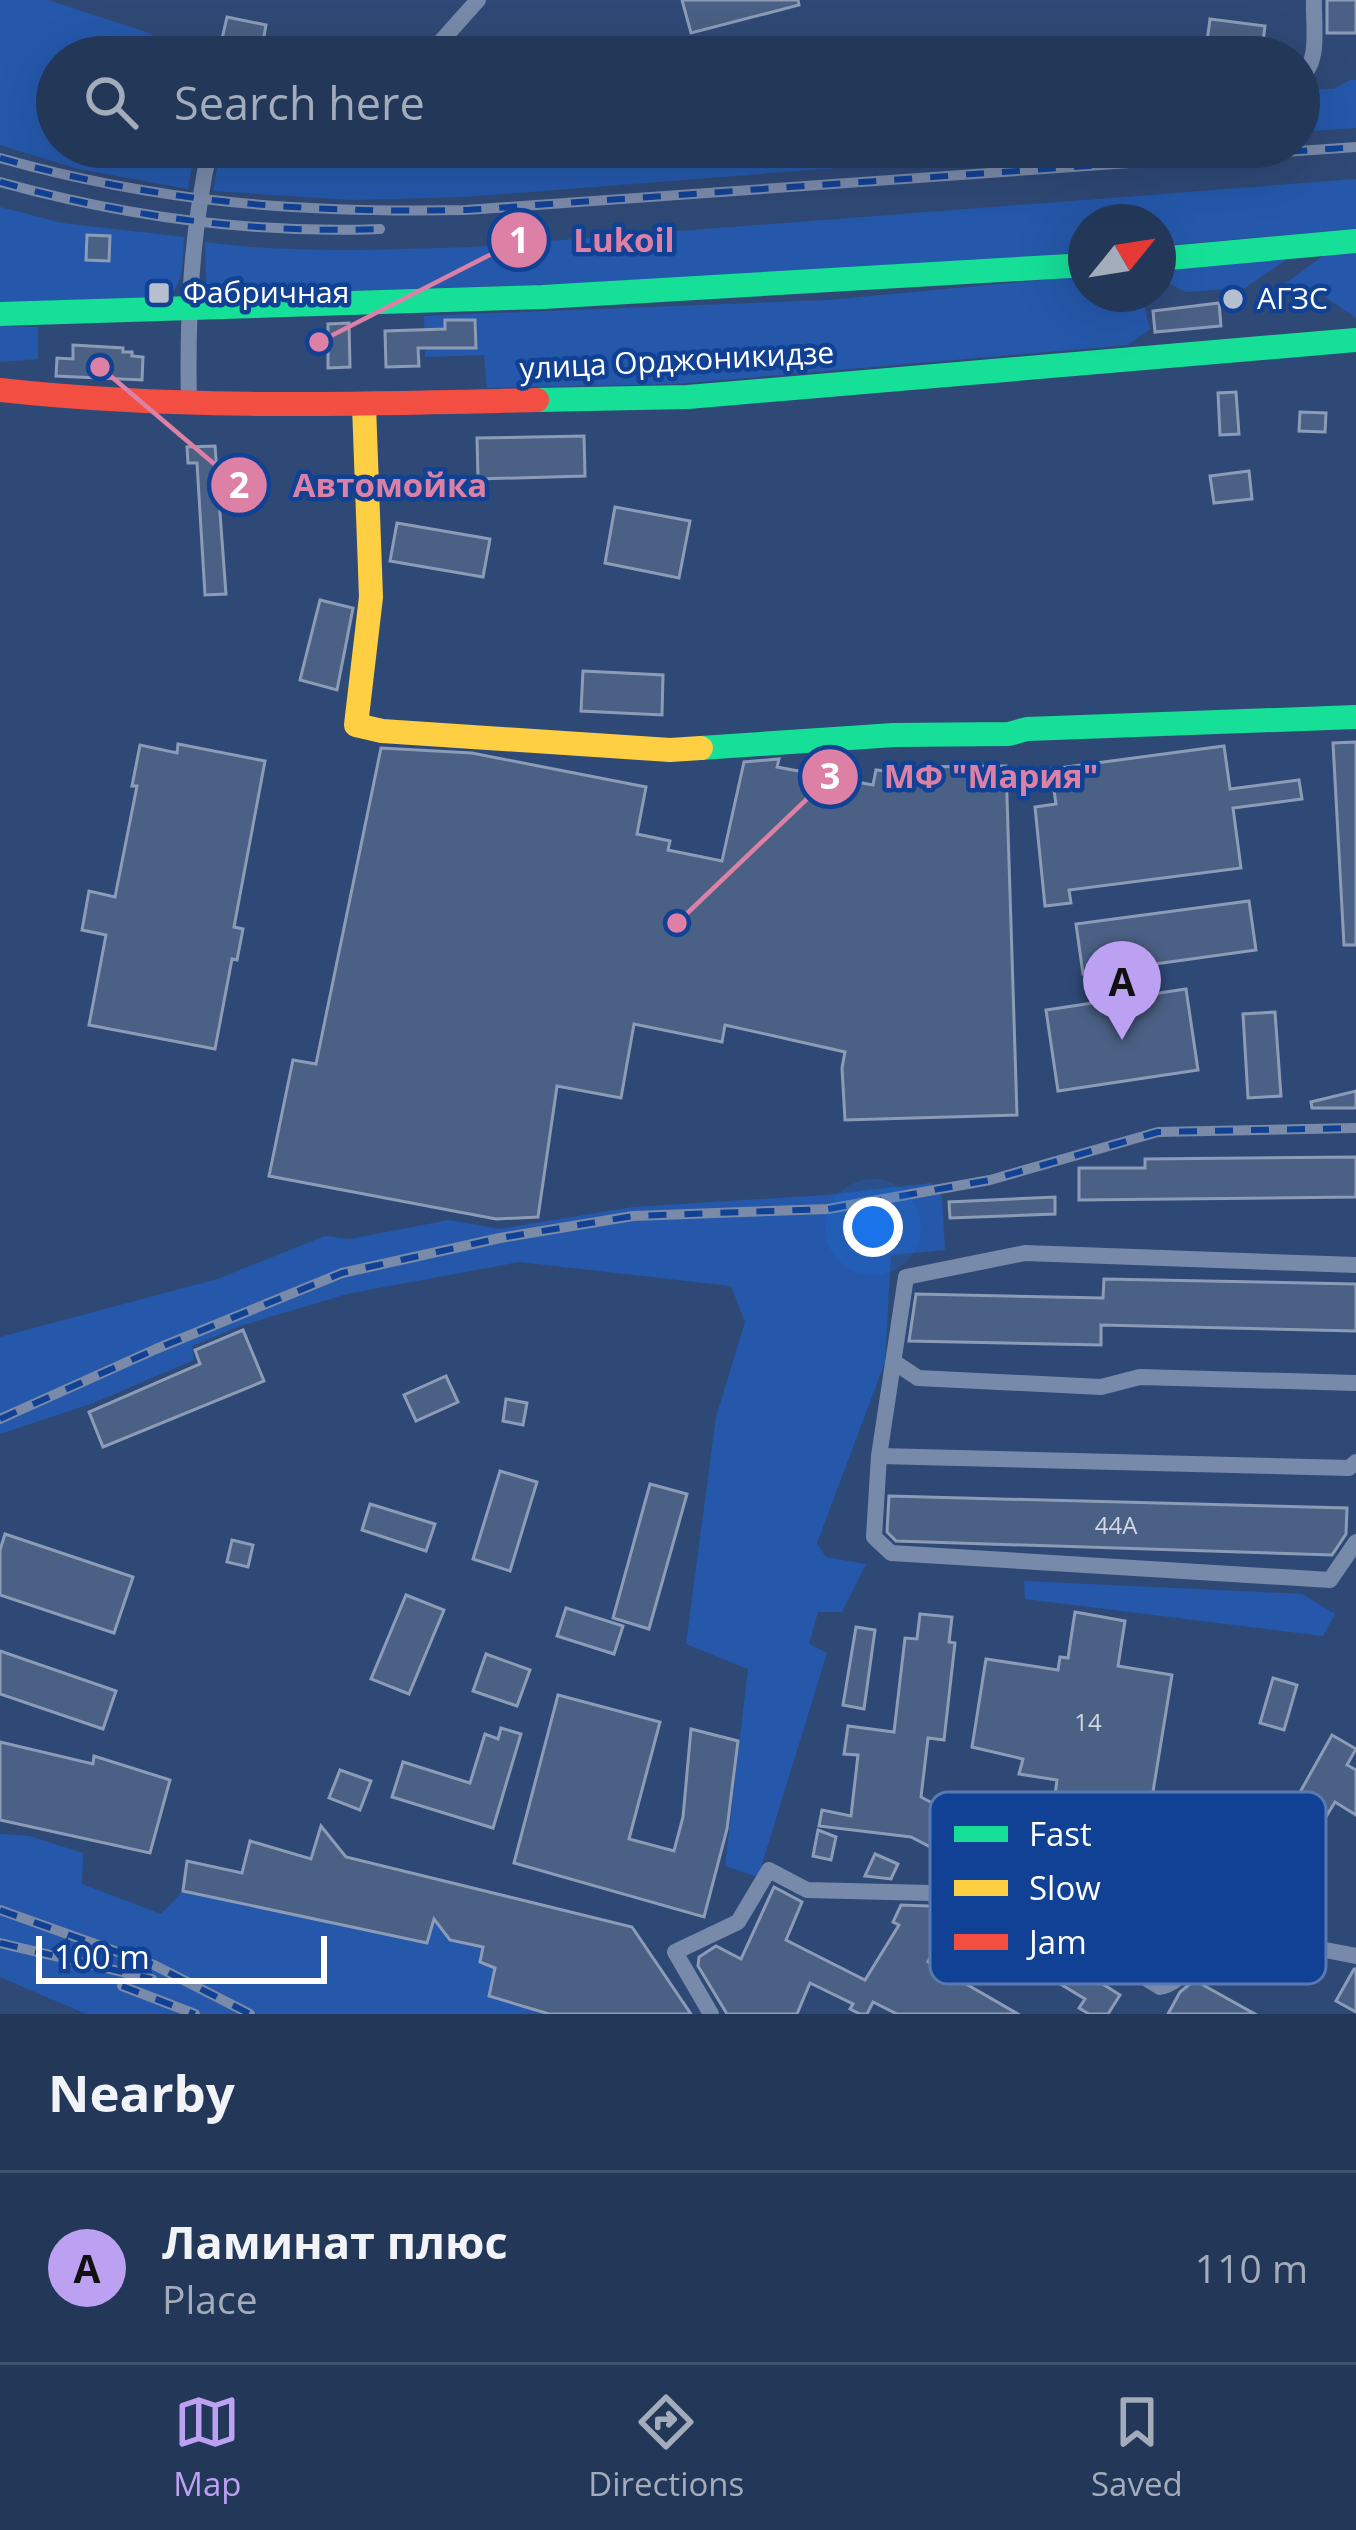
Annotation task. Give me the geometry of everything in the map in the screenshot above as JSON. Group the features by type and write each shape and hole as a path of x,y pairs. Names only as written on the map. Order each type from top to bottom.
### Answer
{"main road":[{"path":"1176,257 1356,242"},
{"path":"0,314 747,288 1068,266"},
{"name":"улица Орджоникидзе","path":"0,389 99,401 189,405 688,397 1356,340"},
{"path":"364,405 371,597 356,725 382,731 670,750 894,735 1356,717"}],"street":[{"path":"446,36 478,0"},
{"path":"1313,36 1314,0"},
{"path":"189,405 187,311 195,221 206,168"},
{"path":"1356,1265 1024,1253 906,1277 879,1456 874,1538 891,1553 1330,1580 1356,1542"},
{"path":"894,1362 918,1378 1101,1387 1140,1377 1356,1383"},
{"path":"879,1456 1349,1468 1356,1462"},
{"path":"711,2014 675,1952 737,1922 769,1870 807,1890 930,1893"},
{"path":"1326,1949 1356,1956"}],"shaded area":[{"path":"0,0 48,0 152,34 36,36 36,156 0,145"},
{"path":"1356,80 1356,128 1320,131 1320,89"},
{"path":"75,168 192,168 188,189"},
{"path":"217,168 836,168 465,197 352,200 213,191"},
{"path":"1356,179 1356,229 1176,244 1176,204 1068,204 1068,254 813,276 221,295 206,283 205,242 305,250 472,247"},
{"path":"0,207 62,223 184,237 176,288 164,300 0,303"},
{"path":"1356,251 1356,318 1318,292 1268,296 1326,254"},
{"path":"1290,257 1245,288 1185,292 1176,287 1176,268"},
{"path":"1068,278 1068,312 1146,312 1150,329 1128,345 676,384 487,388 484,355 425,357 424,316 828,300"},
{"path":"0,326 38,327 38,359 0,362"},
{"path":"931,1183 942,1197 945,1250 891,1255 885,1362 817,1543 826,1557 866,1564 842,1612 818,1612 809,1644 827,1653 758,1877 725,1866 748,1669 686,1644 716,1417 745,1322 731,1286 519,1262 347,1294 240,1326 192,1346 194,1360 91,1404 0,1434 0,1337 217,1279 325,1236 350,1239 449,1220 499,1229 633,1207"},
{"path":"1024,1581 1302,1594 1335,1614 1323,1636 1025,1599"},
{"path":"0,1834 29,1836 83,1853 82,1884 161,1914 183,1891 427,1943 434,1919 450,1940 483,1947 480,1962 495,1968 489,1996 549,2014 86,2014 0,1977"}],"building":[{"path":"682,0 798,0 799,5 691,33"},
{"path":"1327,0 1356,0 1356,33 1327,33"},
{"path":"227,17 266,25 264,36 223,36"},
{"path":"1210,19 1265,26 1264,36 1208,36"},
{"path":"87,235 110,236 109,261 86,260"},
{"path":"1219,303 1221,326 1155,332 1153,312 1176,312 1176,308"},
{"path":"445,320 475,320 476,348 418,348 419,366 386,367 385,331 445,329"},
{"path":"349,323 350,367 328,368 328,324"},
{"path":"73,345 123,348 123,352 143,357 142,380 56,376 57,358 73,359"},
{"path":"1236,392 1239,434 1220,435 1218,393"},
{"path":"1300,412 1326,413 1325,432 1299,431"},
{"path":"584,436 585,476 478,479 477,438"},
{"path":"215,446 226,594 205,595 197,463 188,463 187,447"},
{"path":"1249,471 1252,499 1214,503 1210,476"},
{"path":"615,507 690,521 679,578 605,563"},
{"path":"397,523 490,539 483,577 390,561"},
{"path":"320,600 353,608 337,690 300,680"},
{"path":"583,671 663,675 662,715 581,711"},
{"path":"1356,742 1356,945 1344,945 1333,743"},
{"path":"178,744 265,761 234,927 243,929 237,960 232,959 215,1049 89,1025 106,935 82,930 89,891 115,897 137,786 132,786 140,745 177,753"},
{"path":"1224,746 1230,789 1299,780 1302,799 1233,808 1241,868 1069,890 1071,903 1045,906 1035,807 1056,804 1051,769"},
{"path":"381,748 472,753 646,787 637,834 670,841 668,850 722,861 744,762 779,759 777,767 873,785 876,770 903,773 905,767 1006,766 1017,1115 845,1120 845,1052 725,1025 722,1042 634,1024 621,1098 557,1086 538,1217 496,1219 269,1176 293,1060 316,1064"},
{"path":"1249,901 1256,950 1083,974 1076,924"},
{"path":"1186,989 1198,1070 1058,1091 1046,1010"},
{"path":"1275,1012 1281,1096 1248,1098 1243,1014"},
{"path":"1356,1091 1356,1108 1312,1108 1311,1102"},
{"path":"1356,1157 1356,1197 1079,1200 1079,1168 1145,1168 1145,1159"},
{"path":"1055,1197 1055,1214 950,1218 949,1202"},
{"path":"1104,1279 1356,1284 1356,1331 1101,1325 1101,1345 909,1341 916,1294 1103,1298"},
{"path":"243,1330 264,1381 103,1447 89,1412 200,1364 195,1350"},
{"path":"446,1376 458,1402 416,1421 404,1395"},
{"path":"506,1399 527,1403 523,1425 503,1421"},
{"path":"500,1471 537,1482 510,1571 473,1559"},
{"path":"650,1484 687,1494 649,1629 613,1618"},
{"path":"889,1496 1347,1508 1346,1534 1332,1555 896,1541 887,1532"},
{"path":"370,1504 435,1524 426,1551 362,1530"},
{"path":"5,1534 133,1577 114,1633 0,1595 0,1550"},
{"path":"232,1540 253,1545 248,1567 227,1562"},
{"path":"406,1595 444,1610 409,1694 371,1679"},
{"path":"566,1608 623,1626 614,1654 557,1636"},
{"path":"1075,1612 1125,1621 1118,1666 1172,1675 1153,1792 1055,1792 1057,1780 1019,1774 1023,1759 972,1747 986,1659 1058,1670 1060,1657 1068,1658"},
{"path":"920,1614 952,1617 949,1642 955,1643 944,1740 928,1738 921,1797 930,1802 930,1847 911,1837 819,1826 822,1810 851,1816 858,1755 844,1754 848,1726 894,1732 905,1638 917,1639"},
{"path":"856,1627 875,1630 864,1709 843,1705"},
{"path":"0,1651 116,1691 103,1729 0,1694"},
{"path":"486,1654 530,1670 517,1706 473,1691"},
{"path":"1273,1678 1297,1685 1284,1730 1260,1723"},
{"path":"558,1695 660,1722 629,1839 674,1851 683,1817 691,1729 738,1741 727,1829 704,1917 514,1863"},
{"path":"501,1728 521,1734 493,1828 392,1797 403,1762 470,1783 485,1734 498,1739"},
{"path":"1332,1735 1356,1749 1347,1765 1356,1770 1356,1815 1335,1802 1326,1817 1326,1792 1300,1792"},
{"path":"0,1742 93,1764 94,1756 170,1780 150,1853 0,1820"},
{"path":"340,1770 371,1781 360,1810 329,1798"},
{"path":"321,1826 346,1857 632,1927 691,2014 549,2014 489,1996 495,1968 480,1962 483,1947 450,1940 434,1919 427,1943 183,1891 187,1861 242,1873 250,1841 311,1859"},
{"path":"818,1830 836,1837 831,1860 813,1856"},
{"path":"875,1854 898,1864 891,1879 865,1876"},
{"path":"774,1887 802,1902 786,1940 865,1980 899,1925 893,1922 901,1905 929,1906 930,1984 966,1984 1018,2014 897,2014 873,2002 867,2014 860,2014 850,2009 853,2004 810,1983 797,2014 727,2014 698,1966 699,1957 716,1946 741,1959"},
{"path":"1356,1969 1356,2012 1336,2001"},
{"path":"1103,1984 1120,1995 1108,2014 1089,2014 1079,2008 1085,1999 1062,1985"},
{"path":"1190,1984 1204,1984 1255,2014 1168,2014"}],"railway":[{"path":"1320,150 1356,147"},
{"path":"0,158 36,167"},
{"path":"39,168 117,186 231,202 466,210 1059,168"},
{"path":"0,182 188,220 284,229 380,229"},
{"path":"0,1419 342,1273 500,1238 633,1216 828,1209 990,1180 1158,1132 1356,1128"},
{"path":"0,1910 154,1965 250,2014"},
{"path":"0,1943 152,1979"},
{"path":"122,1986 195,2014"}],"traffic: fast":[{"path":"1176,257 1356,241"},
{"path":"0,314 543,297 1068,266"},
{"path":"537,400 688,397 1356,340"},
{"path":"701,748 894,735 1356,717"}],"traffic: slow":[{"path":"364,405 371,597 356,725 382,731 670,750 701,748"}],"traffic: jam":[{"path":"0,390 201,403 537,400"}],"place":[{"name":"Фабричная","path":"159,293"},
{"name":"АГЗС","path":"1233,299"},
{"name":"Lukoil","path":"319,342"},
{"name":"Автомойка","path":"100,367"},
{"name":"МФ \"Мария\"","path":"677,923"},
{"name":"Ламинат плюс","path":"1122,1040"}]}
